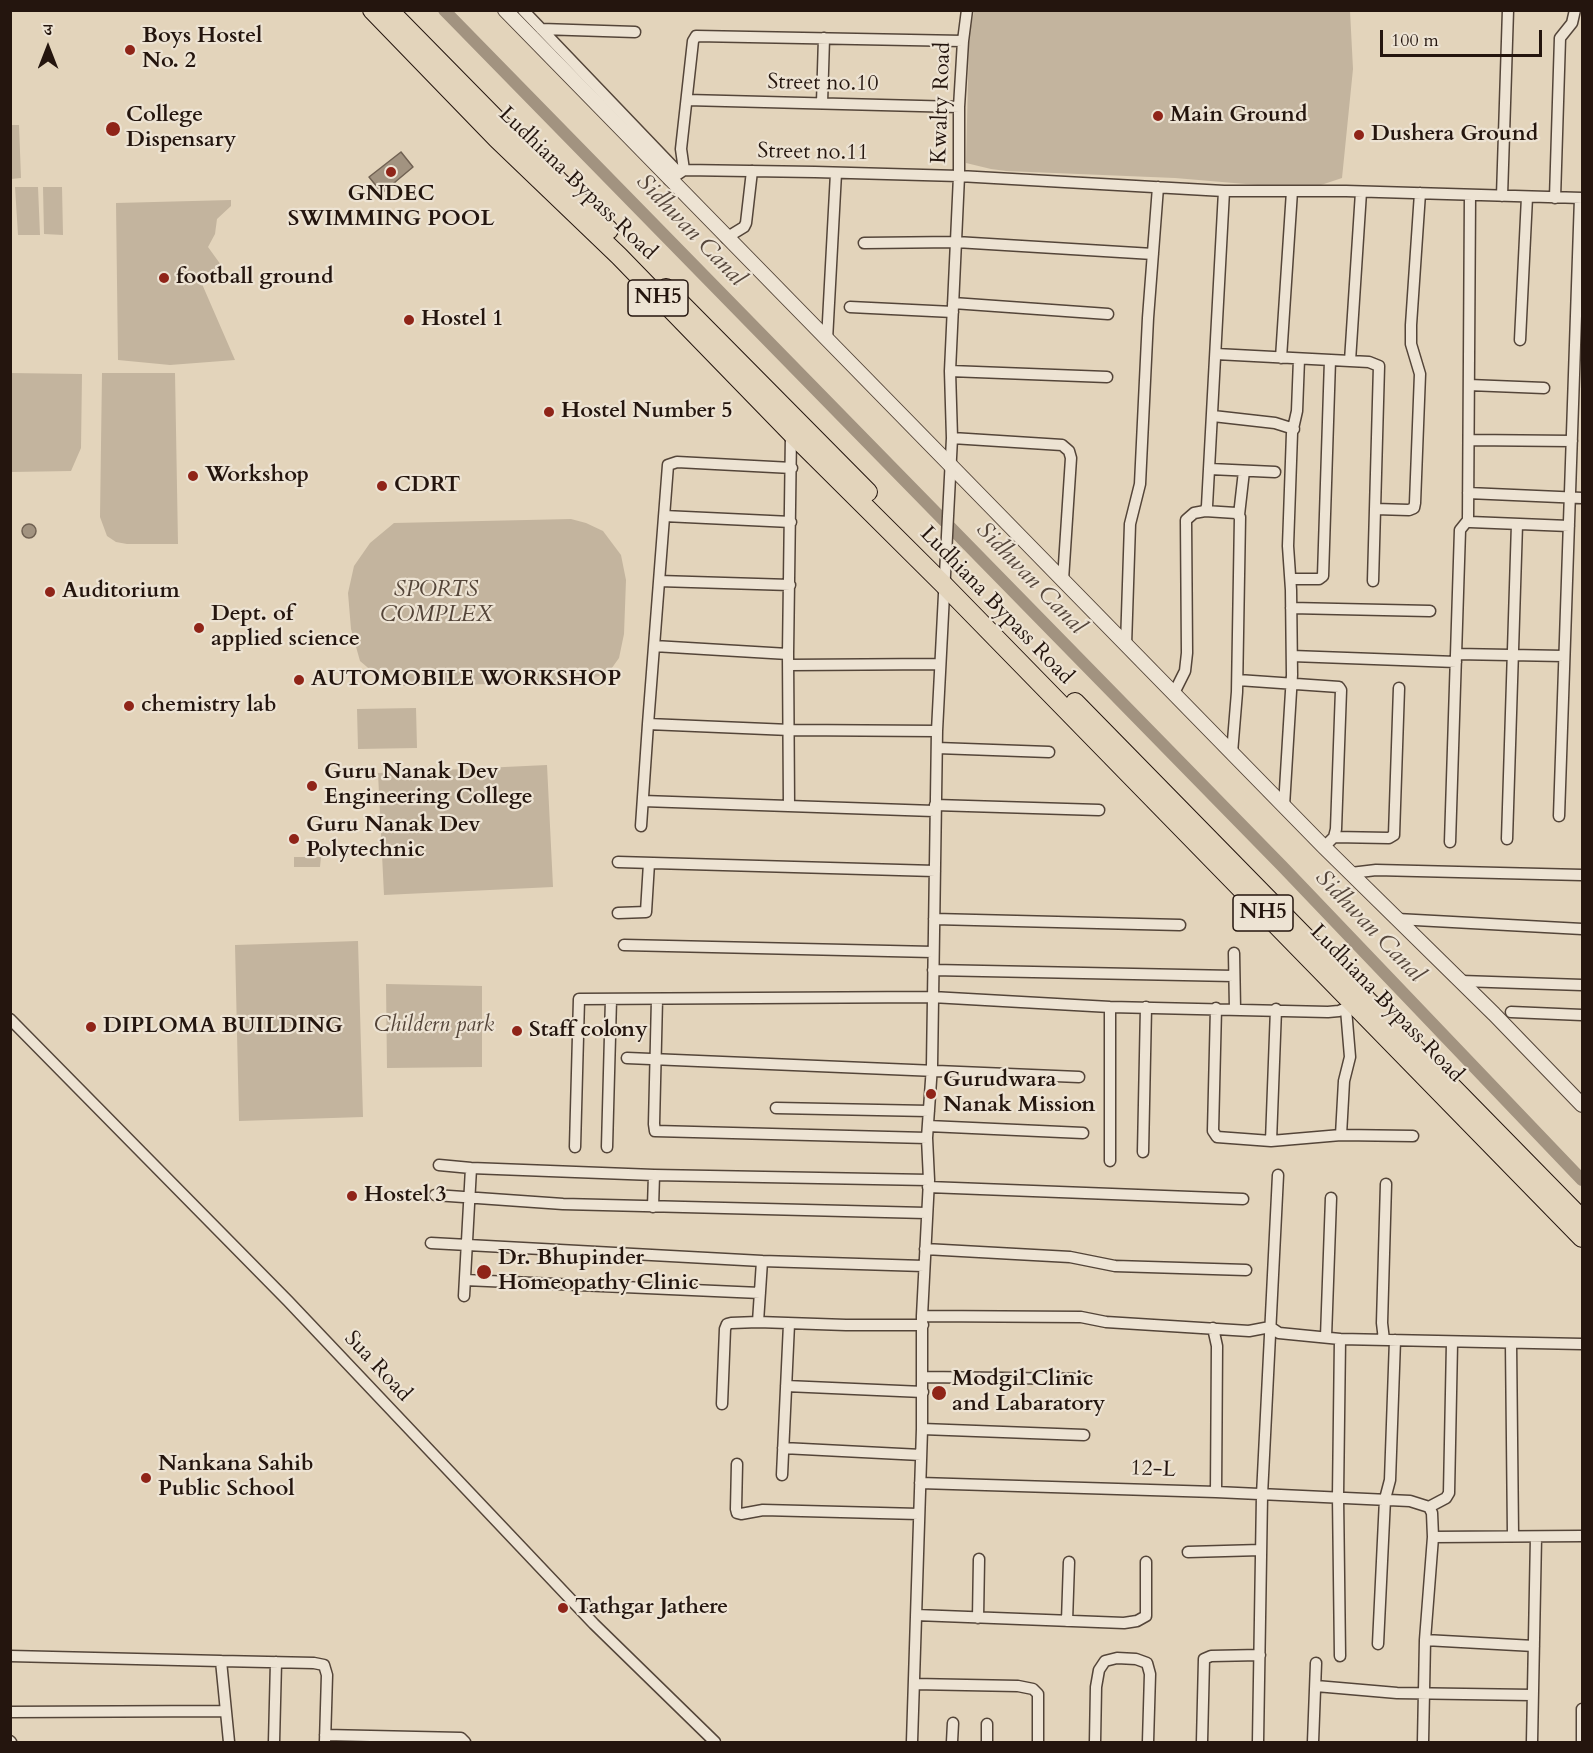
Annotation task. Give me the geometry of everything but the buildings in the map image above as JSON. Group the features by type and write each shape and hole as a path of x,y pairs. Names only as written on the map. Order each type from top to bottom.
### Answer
{"highway":[{"name":"Ludhiana Bypass Road","path":"372,10 497,139 619,256 791,434 945,571 1349,1007 1582,1238"},
{"name":"Ludhiana Bypass Road","path":"389,10 628,248 1582,1219"}],"street":[{"path":"505,10 677,174"},
{"path":"523,10 677,174 726,238 827,339 950,470 1063,580 1284,806 1329,842 1351,873 1582,1105"},
{"name":"Kwalty Road","path":"912,1743 923,1392 927,1138 932,1070 937,731 952,438 950,371 959,176 959,107 963,41 968,10"},
{"path":"1503,196 1509,10"},
{"path":"1555,198 1560,38 1572,23 1575,10"},
{"path":"541,29 635,32"},
{"path":"677,174 693,41 696,36 963,41"},
{"path":"822,103 824,38"},
{"name":"Street no.10","path":"687,100 959,107"},
{"path":"726,238 744,227 746,223 752,171"},
{"name":"Street no.11","path":"677,174 752,171 836,172 959,176 1224,191 1420,193 1581,198"},
{"path":"827,339 836,172"},
{"path":"1126,645 1130,524 1140,484 1158,187"},
{"path":"1205,511 1210,469 1224,191"},
{"path":"1281,358 1292,191"},
{"path":"1350,362 1361,192"},
{"path":"1375,509 1409,510 1414,508 1415,503 1420,374 1411,344 1411,325 1420,193"},
{"path":"1450,842 1460,530 1468,520 1470,195"},
{"path":"1520,340 1527,197"},
{"path":"1559,816 1572,441 1577,416 1581,198"},
{"path":"864,243 956,242 1153,254"},
{"path":"850,307 1108,314"},
{"path":"1216,354 1373,363 1379,366 1373,581"},
{"path":"1284,806 1292,656 1288,546 1299,359"},
{"path":"1291,579 1319,579 1323,576 1330,360"},
{"path":"950,371 1107,377"},
{"path":"1469,385 1544,388"},
{"path":"1213,416 1275,423 1294,429"},
{"path":"789,806 791,434"},
{"path":"952,438 1062,446 1069,451 1071,458 1063,580"},
{"path":"1469,440 1572,441"},
{"path":"641,826 668,465 672,463 792,468"},
{"path":"1571,468 1582,469"},
{"path":"1210,469 1275,472"},
{"path":"1232,753 1238,680 1239,515 1244,471"},
{"path":"1468,493 1582,498"},
{"path":"1174,693 1185,671 1187,653 1186,520 1190,515 1205,511 1239,515"},
{"path":"664,516 790,522"},
{"path":"1468,520 1470,522 1569,526"},
{"path":"1507,839 1517,524"},
{"path":"658,581 790,585"},
{"path":"1292,608 1430,611"},
{"path":"654,646 789,660 940,664"},
{"path":"1292,656 1456,658 1564,656"},
{"path":"1238,680 1339,687 1341,690 1329,842"},
{"path":"1329,842 1393,837 1399,688"},
{"path":"648,724 790,730 937,731"},
{"path":"937,748 1049,752"},
{"path":"643,801 789,806 1100,810"},
{"path":"618,862 935,871"},
{"path":"618,913 645,912 649,863"},
{"path":"1351,873 1376,870 1582,875"},
{"path":"934,919 1180,926"},
{"path":"1397,919 1582,929"},
{"path":"624,945 933,952"},
{"path":"1234,953 1235,1009"},
{"path":"933,970 1234,976"},
{"path":"1461,981 1582,985"},
{"path":"575,1147 579,999 932,997 1110,1007 1276,1009 1328,1012 1349,1007 1350,1057 1344,1082 1341,1135"},
{"path":"607,1147 611,999"},
{"path":"657,999 655,1131 927,1138"},
{"path":"1110,1007 1110,1161"},
{"path":"1143,1152 1146,1007"},
{"path":"1216,1008 1215,1135 1220,1138 1271,1141 1341,1135 1413,1136"},
{"path":"1271,1141 1276,1009"},
{"path":"1511,1012 1582,1015"},
{"name":"Sua Road","path":"10,1019 288,1301 594,1624 716,1743"},
{"path":"627,1058 1079,1077"},
{"path":"776,1108 928,1111"},
{"path":"928,1126 1083,1133"},
{"path":"439,1165 1243,1199"},
{"path":"464,1296 471,1168"},
{"path":"653,1207 654,1175"},
{"path":"1258,1743 1262,1495 1278,1175"},
{"path":"1377,1644 1385,1499 1390,1480 1389,1340 1382,1323 1386,1184"},
{"path":"435,1195 653,1207 926,1213"},
{"path":"1326,1337 1331,1198"},
{"path":"431,1243 924,1266"},
{"path":"925,1249 1070,1257 1114,1266 1246,1270"},
{"path":"758,1322 762,1260"},
{"path":"465,1280 760,1293"},
{"path":"722,1404 725,1329 727,1324 731,1323 789,1324 1081,1317 1106,1322 1249,1331 1270,1327 1279,1333 1340,1339 1582,1344"},
{"path":"782,1475 789,1324"},
{"path":"1213,1328 1217,1346 1216,1492"},
{"path":"1340,1339 1338,1496 1340,1656"},
{"path":"1423,1743 1425,1640 1433,1537 1432,1513 1429,1507 1446,1498 1449,1493 1452,1342"},
{"path":"1510,1343 1513,1536"},
{"path":"923,1377 1086,1379"},
{"path":"786,1386 923,1392"},
{"path":"922,1430 1084,1435"},
{"path":"783,1448 921,1455"},
{"path":"737,1464 737,1513 764,1510 919,1514"},
{"name":"12-L","path":"920,1483 1338,1496 1410,1501 1429,1507"},
{"path":"1433,1537 1582,1536"},
{"path":"1532,1743 1536,1537"},
{"path":"1188,1552 1261,1550"},
{"path":"978,1618 979,1559"},
{"path":"1067,1621 1069,1562"},
{"path":"916,1615 1124,1623 1137,1621 1146,1616 1146,1562"},
{"path":"1425,1640 1534,1646"},
{"path":"1202,1743 1204,1659 1211,1656 1260,1655"},
{"path":"10,1656 314,1663 324,1665 327,1675 325,1739 461,1738 465,1743"},
{"path":"1095,1743 1096,1687 1099,1670 1105,1661 1117,1658 1136,1659 1147,1663 1150,1674 1148,1743"},
{"path":"221,1661 229,1743"},
{"path":"274,1743 276,1662"},
{"path":"1313,1743 1316,1663"},
{"path":"914,1684 1018,1686 1033,1689 1038,1694 1038,1743"},
{"path":"1316,1686 1397,1693 1532,1695"},
{"path":"1581,1743 1582,1709"},
{"path":"10,1712 226,1712"},
{"path":"952,1743 953,1723"},
{"path":"987,1724 987,1743"}],"green space":[{"name":"Main Ground","path":"974,11 1350,11 1353,69 1342,178 1318,186 1269,186 1175,178 1006,171 966,163 969,37"},
{"path":"10,125 19,125 21,178 11,179"},
{"path":"15,187 38,187 40,235 18,235"},
{"path":"43,187 62,187 63,235 44,234"},
{"name":"football ground","path":"231,200 231,206 217,219 215,234 208,247 221,265 222,272 202,284 235,360 170,365 118,360 116,203"},
{"path":"10,373 82,374 81,448 71,471 11,472"},
{"path":"102,373 175,373 178,544 127,544 116,542 107,536 100,517"},
{"name":"SPORTS COMPLEX","path":"571,519 603,531 621,555 626,580 624,634 619,658 609,672 583,682 403,686 380,678 360,661 351,629 348,593 354,566 370,543 394,523"},
{"path":"416,708 417,748 358,749 357,709"},
{"path":"547,765 553,887 384,895 378,773"},
{"path":"294,857 321,857 320,867 294,867"},
{"path":"358,941 363,1117 239,1121 235,945"},
{"name":"Childern park","path":"386,984 482,986 482,1067 387,1068"}],"shaded area":[{"name":"GNDEC SWIMMING POOL","path":"401,152 413,167 382,193 369,177"},
{"path":"26,524 32,524 36,531 32,538 26,538 22,534 22,528"}],"waterway":[{"name":"Sidhwan Canal","path":"444,10 1282,866 1582,1180"}],"place":[{"name":"Boys Hostel No. 2","path":"130,50"},
{"name":"Main Ground","path":"1158,116"},
{"name":"College Dispensary","path":"113,129"},
{"name":"Dushera Ground","path":"1359,135"},
{"name":"GNDEC SWIMMING POOL","path":"391,172"},
{"name":"football ground","path":"164,278"},
{"name":"Hostel 1","path":"409,320"},
{"name":"Hostel Number 5","path":"549,412"},
{"name":"Workshop","path":"193,476"},
{"name":"CDRT","path":"382,486"},
{"name":"Auditorium","path":"50,592"},
{"name":"Dept. of applied science","path":"199,628"},
{"name":"AUTOMOBILE WORKSHOP","path":"299,680"},
{"name":"chemistry lab","path":"129,706"},
{"name":"Guru Nanak Dev Engineering College","path":"312,786"},
{"name":"Guru Nanak Dev Polytechnic","path":"294,839"},
{"name":"DIPLOMA BUILDING","path":"91,1027"},
{"name":"Staff colony","path":"517,1031"},
{"name":"Gurudwara Nanak Mission","path":"931,1094"},
{"name":"Hostel 3","path":"352,1196"},
{"name":"Dr. Bhupinder Homeopathy Clinic","path":"484,1272"},
{"name":"Modgil Clinic and Labaratory","path":"939,1393"},
{"name":"Nankana Sahib Public School","path":"146,1478"},
{"name":"Tathgar Jathere","path":"563,1608"}]}
